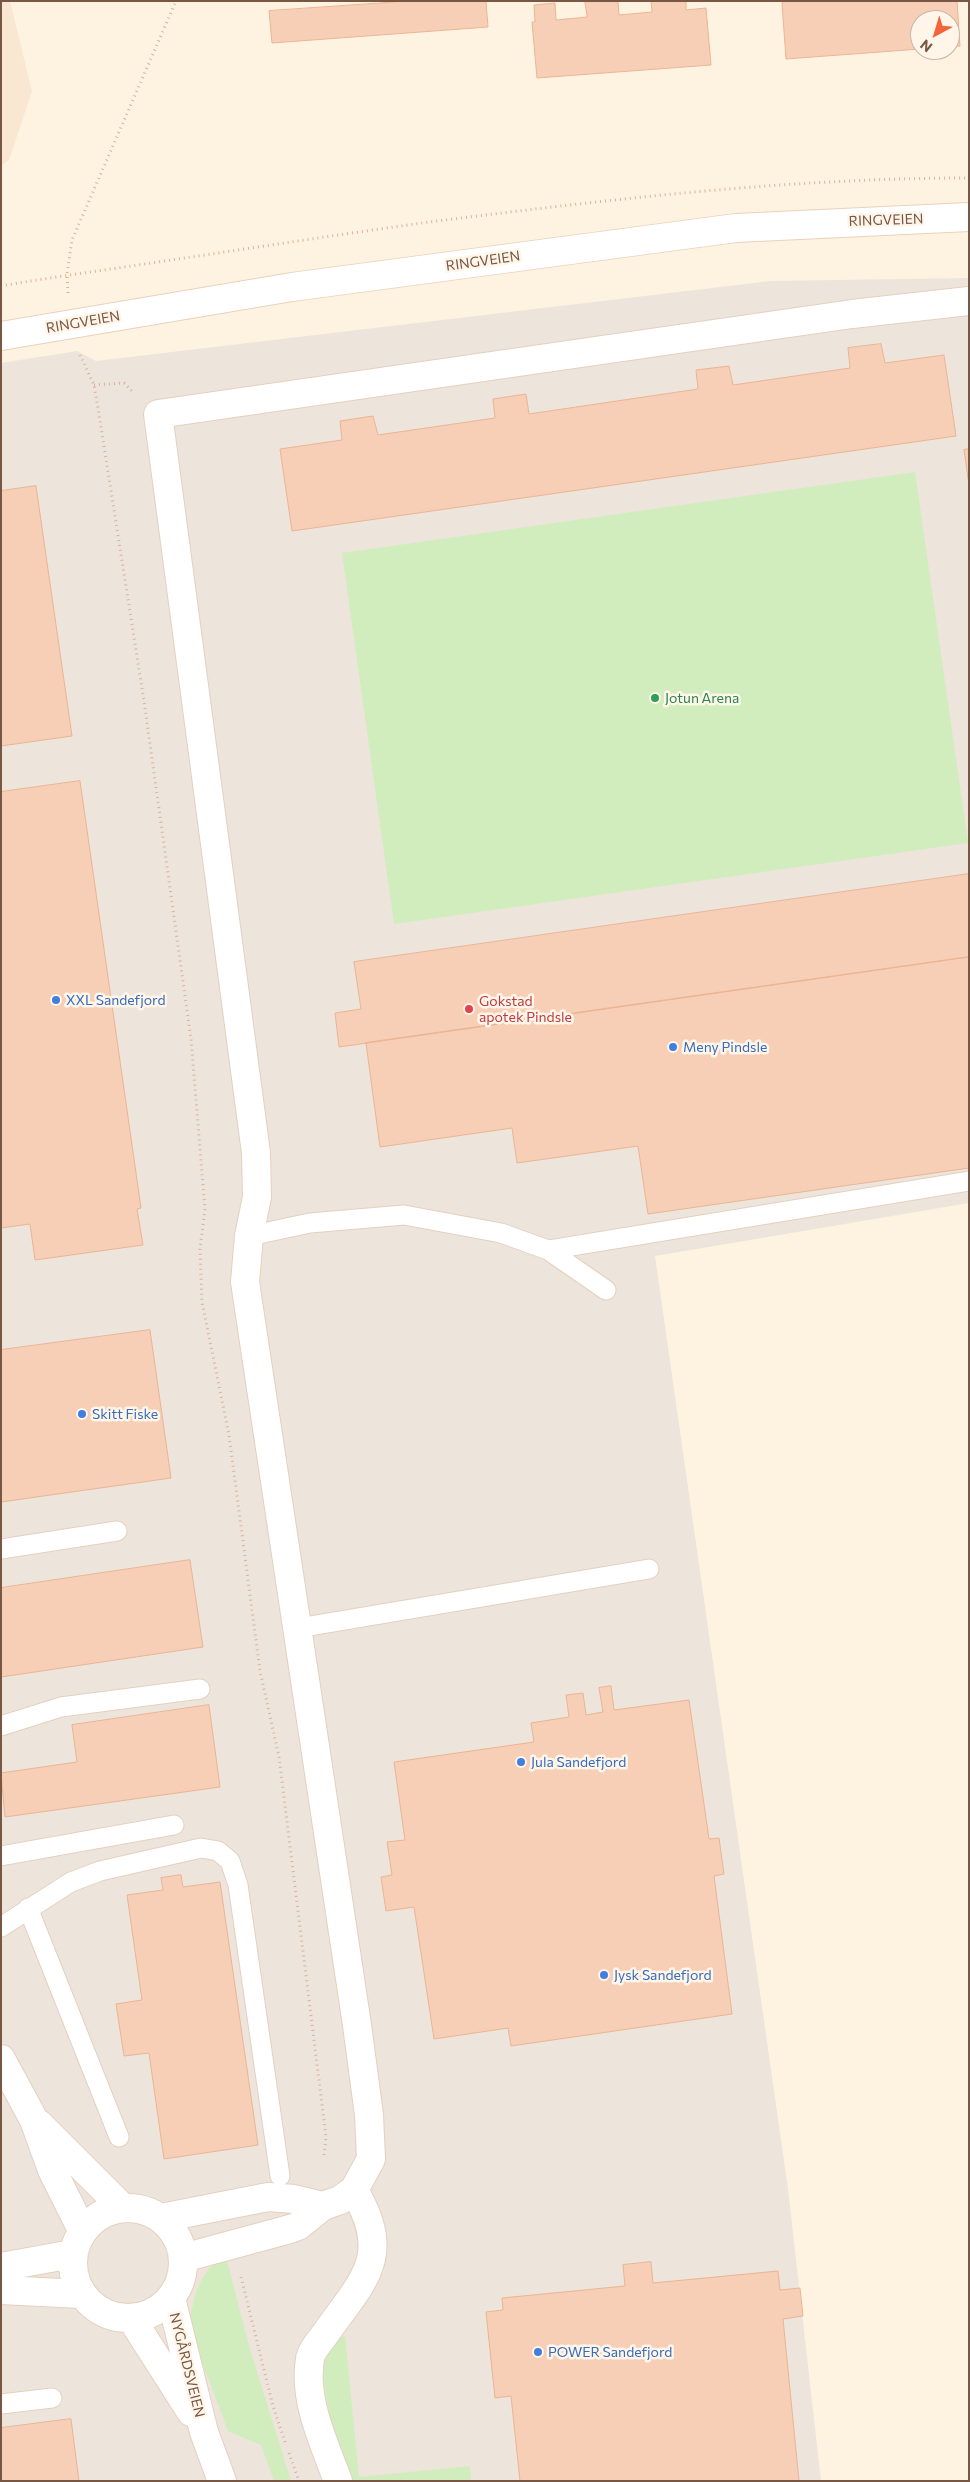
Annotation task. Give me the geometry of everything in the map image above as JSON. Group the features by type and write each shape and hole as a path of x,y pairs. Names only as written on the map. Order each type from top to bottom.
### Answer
{"street":[{"name":"RINGVEIEN","path":"1,336 292,287 736,228 969,217"},
{"path":"183,2258 298,2226 323,2206 340,2200 354,2190 371,2159 369,2115 245,1282 249,1236 256,1196 256,1153 158,414 852,314 969,301"},
{"path":"1,2059 34,2120 78,2242"},
{"path":"34,2120 122,2207"},
{"path":"338,2481 309,2394 310,2357 361,2286 374,2253 371,2228 363,2205 354,2190"},
{"path":"161,2218 268,2197 294,2199 323,2206"},
{"path":"122,2207 138,2208 161,2218 178,2238 183,2258 179,2284 171,2298 160,2308 131,2318 115,2317 100,2311 81,2294 73,2275 78,2242 93,2219 107,2211 122,2207"},
{"path":"1,2267 78,2242"},
{"path":"1,2290 81,2294"},
{"name":"NYGÅRDSVEIEN","path":"171,2298 204,2432 222,2481"},
{"name":"NYGÅRDSVEIEN","path":"131,2318 204,2432"}],"lane":[{"path":"548,1250 969,1181"},
{"path":"249,1236 310,1223 404,1215 501,1233 548,1250 606,1290"},
{"path":"1,1549 117,1531"},
{"path":"298,1628 648,1569"},
{"path":"1,1726 60,1707 200,1689"},
{"path":"1,1856 174,1825"},
{"path":"1,1927 71,1882 100,1871 201,1848 218,1851 230,1860 238,1885 280,2176"},
{"path":"28,1908 119,2136"},
{"path":"1,2404 52,2398"}],"path":[{"path":"68,298 67,274 72,240 176,1"},
{"path":"1,286 67,274 168,261 336,234 671,192 784,184 969,178"},
{"path":"77,351 85,363 94,385 144,701 184,978 205,1208 200,1249 202,1302 229,1435 260,1671 279,1757 326,2137 324,2156"},
{"path":"94,385 124,383 158,414"},
{"path":"241,2275 273,2406 299,2481"}],"shaded area":[{"path":"1,1 10,1 32,91 9,160 1,166"},
{"path":"969,278 969,1203 655,1256 788,2189 821,2481 1,2481 1,363 77,351 96,361 771,281"}],"green space":[{"name":"Jotun Arena","path":"915,472 968,843 394,924 342,553"},
{"path":"226,2257 249,2346 291,2481 274,2481 261,2445 228,2431 192,2335 191,2314 197,2290 209,2269"},
{"path":"345,2336 359,2477 470,2466 471,2481 349,2481 328,2408 324,2366 327,2350 334,2339"}],"building":[{"path":"409,1 486,1 488,27 272,43 269,11"},
{"path":"585,1 618,1 619,15 652,12 651,1 686,1 686,10 706,8 711,65 537,78 532,22 535,22 534,5 555,3 556,20 587,17"},
{"path":"785,1 957,1 958,10 910,10 910,50 786,59 782,3"},
{"path":"881,344 885,363 944,355 956,436 292,531 280,449 342,440 340,421 373,416 378,435 495,418 493,399 526,394 529,414 698,389 696,370 729,366 733,385 850,368 848,348"},
{"path":"969,449 969,485 964,450"},
{"path":"36,486 72,736 1,746 1,491"},
{"name":"XXL Sandefjord","path":"80,781 141,1208 137,1209 143,1245 35,1260 30,1224 1,1228 1,792"},
{"path":"969,874 969,957 339,1047 335,1013 361,1009 354,962"},
{"path":"969,957 969,1168 648,1214 638,1146 517,1163 512,1128 380,1147 366,1043"},
{"name":"Skitt Fiske","path":"150,1330 171,1478 1,1502 1,1350"},
{"path":"190,1560 203,1647 1,1677 1,1588"},
{"path":"611,1686 614,1710 689,1700 709,1839 719,1838 724,1874 714,1876 732,2014 511,2046 508,2028 434,2039 414,1907 386,1911 381,1877 392,1875 387,1842 405,1840 394,1762 534,1742 531,1723 569,1717 566,1695 583,1693 586,1715 603,1712 599,1688"},
{"path":"209,1705 220,1787 5,1817 1,1773 77,1762 72,1725"},
{"path":"181,1875 183,1887 220,1882 258,2145 164,2159 149,2053 124,2056 116,2004 142,2000 127,1895 163,1890 161,1878"},
{"path":"651,2262 653,2283 778,2271 780,2290 800,2288 803,2316 783,2319 799,2481 520,2481 511,2396 495,2398 486,2312 503,2310 502,2298 625,2286 623,2265"},
{"path":"71,2419 79,2481 1,2481 1,2428"}],"place":[{"name":"Jotun Arena","path":"655,698"},
{"name":"XXL Sandefjord","path":"56,1000"},
{"name":"Gokstad apotek Pindsle","path":"469,1009"},
{"name":"Meny Pindsle","path":"673,1047"},
{"name":"Skitt Fiske","path":"82,1414"},
{"name":"Jula Sandefjord","path":"521,1762"},
{"name":"Jysk Sandefjord","path":"604,1975"},
{"name":"POWER Sandefjord","path":"538,2352"}]}
